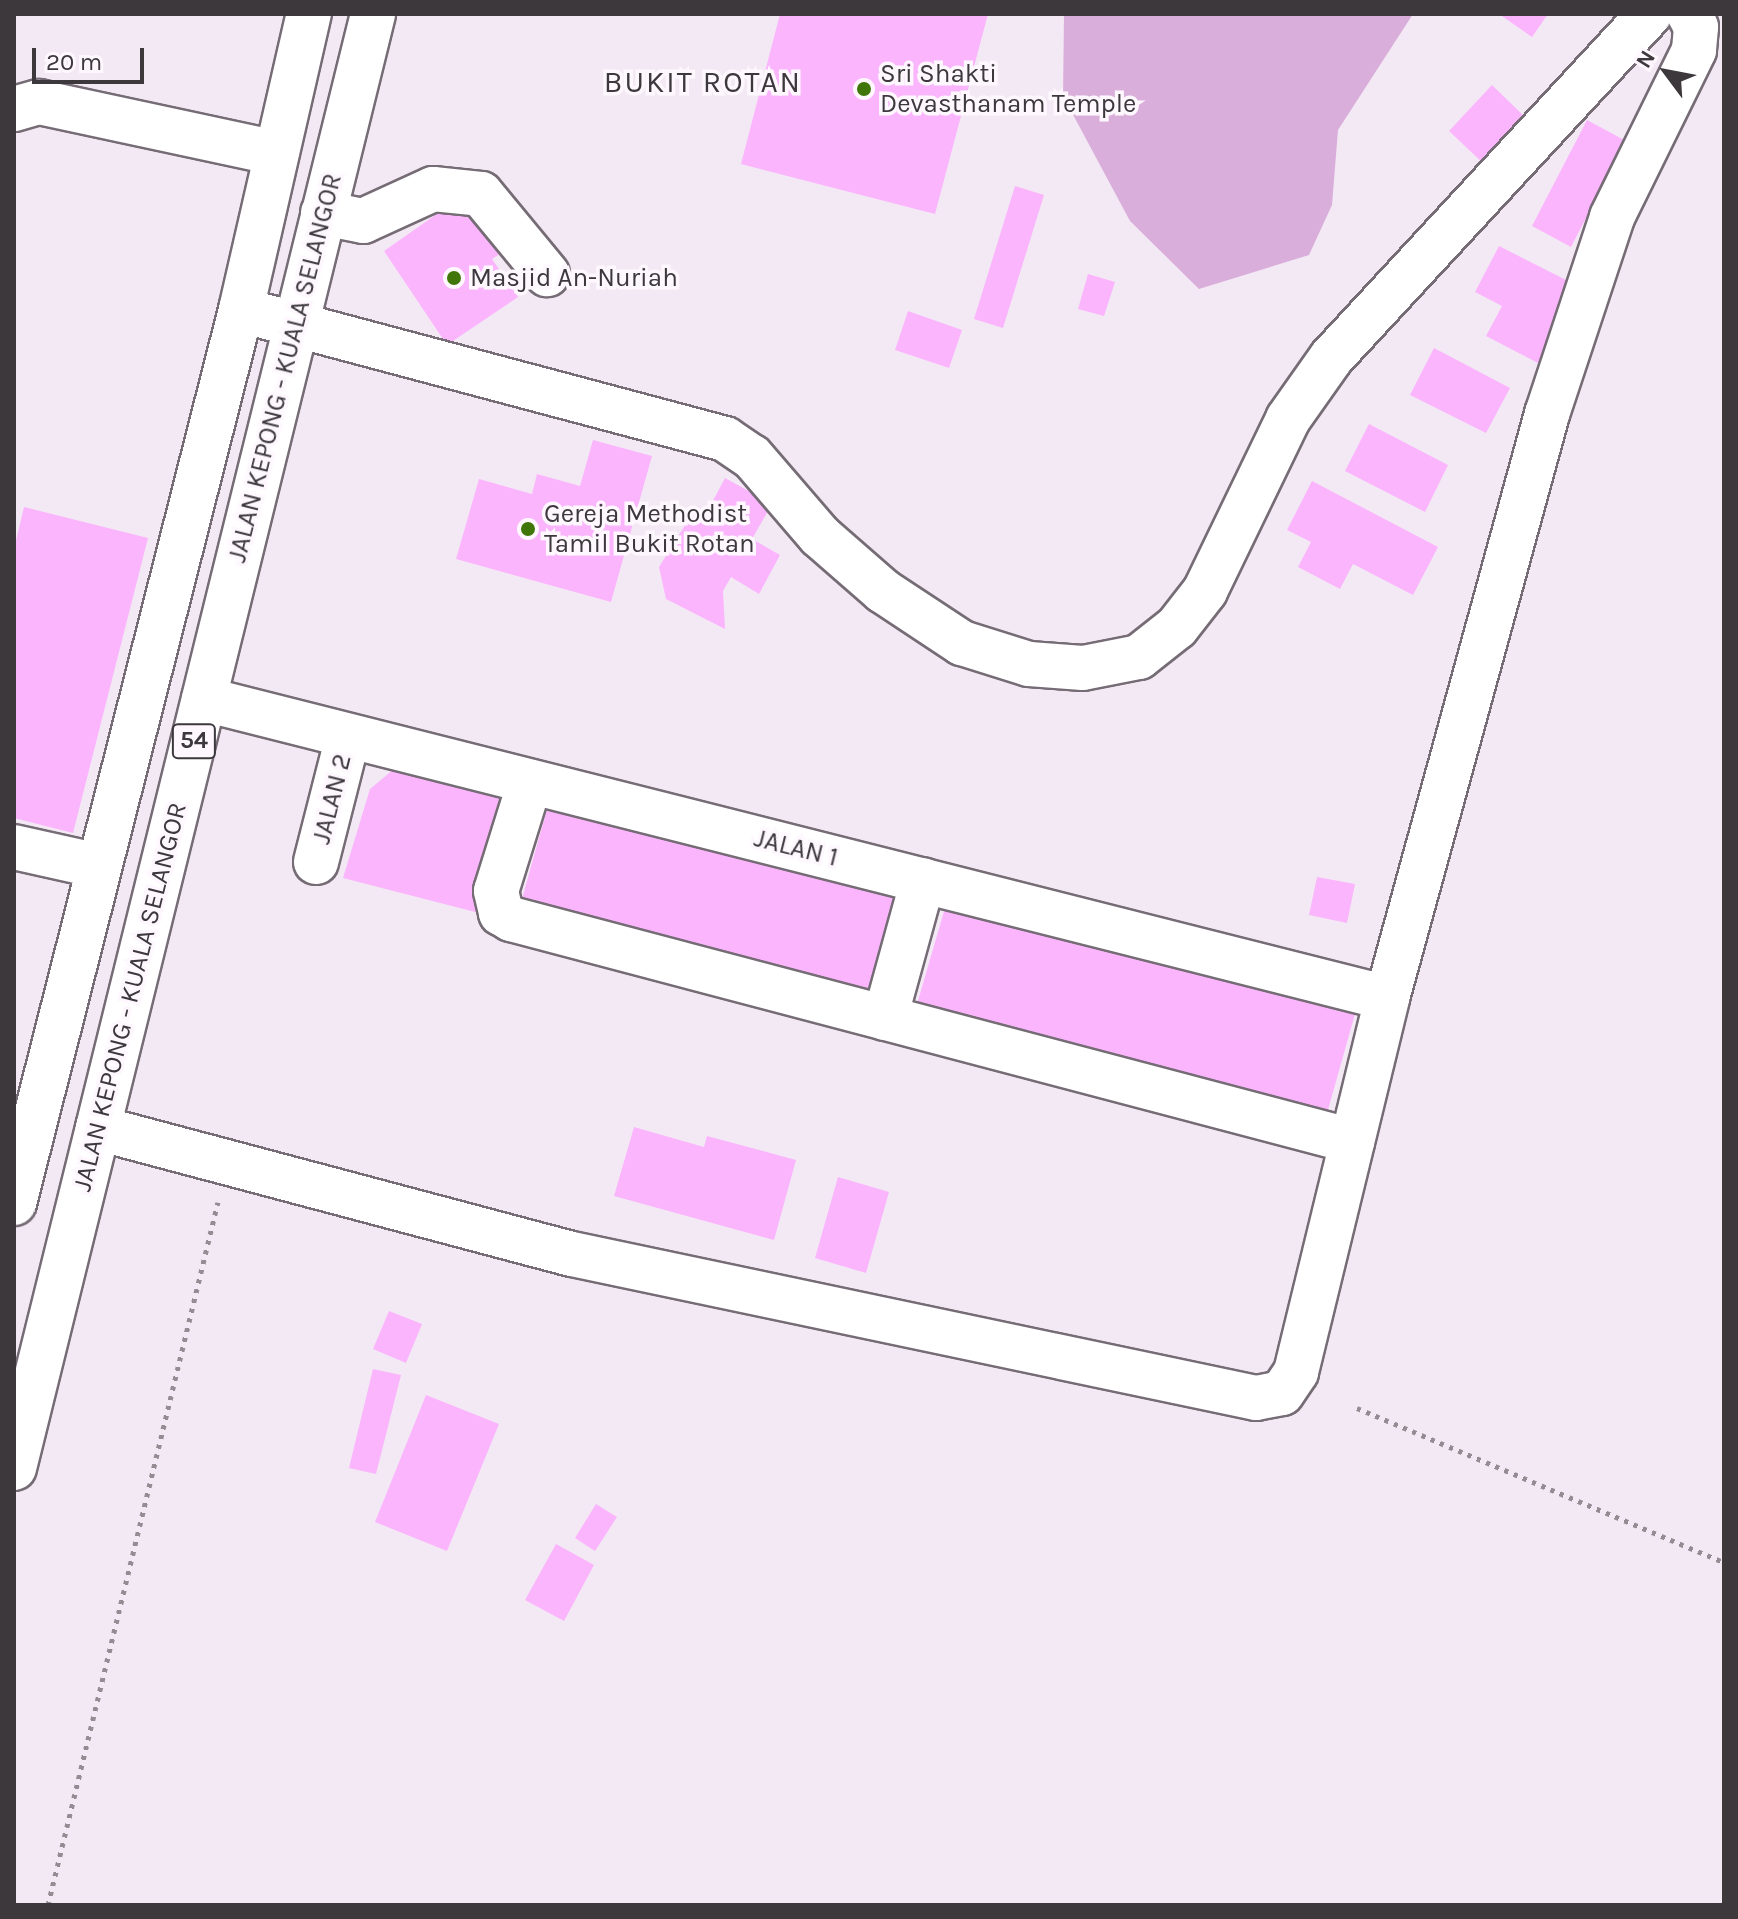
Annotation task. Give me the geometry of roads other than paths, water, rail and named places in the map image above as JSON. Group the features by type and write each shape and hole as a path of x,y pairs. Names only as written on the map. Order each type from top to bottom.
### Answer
{"main road":[{"name":"54","path":"14,1203 241,310 309,14"},
{"name":"JALAN KEPONG - KUALA SELANGOR","path":"14,1468 373,14"},
{"path":"241,310 725,439 752,457 820,536 883,591 962,643 1029,664 1083,668 1139,657 1177,627 1205,591 1288,419 1331,358 1650,14"},
{"path":"98,1128 572,1254 1269,1398 1282,1393 1296,1372 1387,998 1547,414 1612,217 1694,50 1696,27 1689,14"},
{"path":"14,109 39,102 277,153"},
{"path":"323,213 363,221 433,189 481,194 547,274"},
{"name":"JALAN 1","path":"204,699 1387,998"},
{"name":"JALAN 2","path":"316,862 348,736"},
{"path":"530,782 496,891 501,913 1352,1141"},
{"path":"14,847 99,866"},
{"path":"885,1018 923,880"}],"place":[{"name":"Sri Shakti Devasthanam Temple","path":"864,89"},
{"name":"Masjid An-Nuriah","path":"454,278"},
{"name":"Gereja Methodist Tamil Bukit Rotan","path":"528,529"}],"district":[{"name":"BUKIT ROTAN","path":"703,82"}]}
